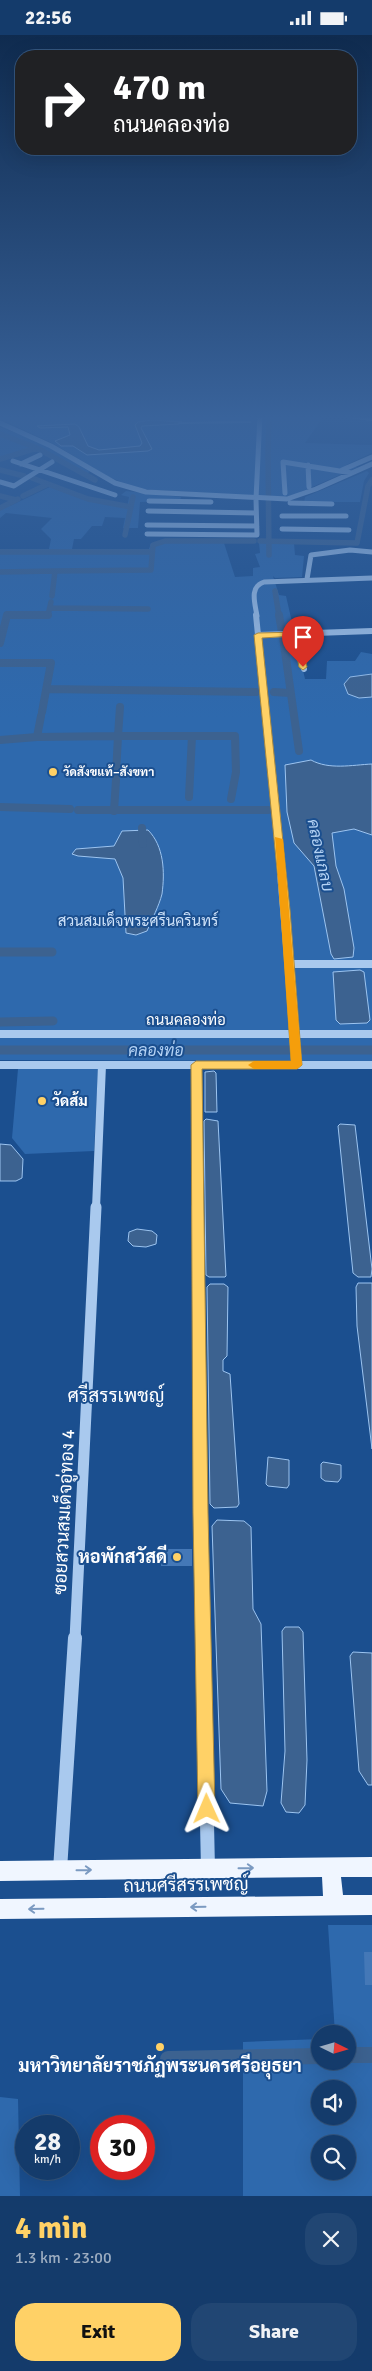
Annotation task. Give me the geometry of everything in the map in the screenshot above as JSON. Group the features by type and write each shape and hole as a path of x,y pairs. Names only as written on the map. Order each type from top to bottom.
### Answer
{"main road":[{"path":"331,1867 334,1905"},
{"name":"ถนนศรีสรรเพชญ์","path":"0,1871 372,1867"},
{"name":"ถนนศรีสรรเพชญ์","path":"0,1909 372,1905"}],"street":[{"path":"181,534 183,516"},
{"path":"147,534 257,535 256,516"},
{"path":"282,516 346,516"},
{"path":"302,516 303,529"},
{"path":"146,525 256,526"},
{"path":"282,529 349,530"},
{"path":"307,579 309,558 312,555 350,551 372,552"},
{"path":"297,1061 290,964 255,587 264,582 372,578"},
{"path":"258,635 372,631"},
{"path":"297,634 304,669"},
{"path":"290,964 372,964"},
{"name":"ถนนคลองท่อ","path":"0,1034 295,1037 372,1034"},
{"path":"0,1065 196,1065 297,1061 372,1065"},
{"name":"ซอยสวนสมเด็จอู่ทอง 4","path":"60,1870 81,1551 102,1065"},
{"path":"196,1065 200,1513 208,1869"}],"green space":[{"name":"สวนสมเด็จพระศรีนครินทร์","path":"32,516 139,516 138,528 123,528 125,518 105,517 102,526 92,526 81,539 74,539 72,549 149,549 151,543 224,543 235,577 253,576 253,568 260,567 255,554 260,553 259,543 294,543 295,555 304,556 302,577 275,578 273,576 279,595 286,596 305,679 326,679 327,661 355,661 361,652 372,654 372,1061 0,1060 0,549 49,549 51,539 41,529 52,518"},
{"path":"18,1069 98,1069 94,1151 25,1154 12,1138"},
{"path":"328,1925 372,1925 372,2196 243,2196 243,2042 311,2039 311,2070 356,2070 356,2025 334,2025"},
{"path":"0,2097 18,2099 18,2115 15,2115 15,2180 20,2180 20,2196 0,2196"}],"water":[{"path":"372,674 372,697 359,698 348,694 344,684 350,677"},
{"path":"311,760 333,766 372,764 372,835 354,829 332,833 336,866 344,889 354,948 353,957 334,959 331,954 314,866 294,843 287,812 285,765"},
{"path":"148,830 157,844 162,860 162,894 147,931 136,935 126,933 123,878 115,859 72,854 76,849 114,846 122,831"},
{"path":"360,970 364,972 370,1020 367,1023 340,1024 336,1020 333,972"},
{"path":"214,1071 216,1073 217,1112 205,1112 205,1072"},
{"path":"206,1119 218,1121 225,1277 209,1277 206,1275 204,1121"},
{"path":"340,1124 355,1125 372,1269 371,1277 358,1277 353,1273 338,1126"},
{"path":"0,1144 11,1145 23,1159 22,1178 16,1181 0,1181"},
{"path":"137,1229 152,1231 157,1235 156,1244 146,1247 133,1246 128,1241 129,1232"},
{"path":"358,1283 372,1283 372,1449 357,1326 356,1287"},
{"path":"210,1284 224,1284 228,1287 227,1356 223,1360 223,1371 230,1374 239,1504 237,1507 214,1508 210,1504 207,1287"},
{"path":"268,1457 289,1460 289,1485 287,1488 268,1486 266,1484"},
{"path":"323,1462 341,1465 341,1478 338,1482 325,1481 321,1478 321,1464"},
{"path":"217,1520 244,1521 251,1527 253,1609 261,1624 267,1791 263,1806 230,1803 221,1789 212,1526"},
{"path":"285,1627 299,1627 303,1632 307,1760 305,1805 299,1813 286,1812 281,1803 285,1751 282,1631"},
{"path":"353,1652 372,1653 372,1785 368,1785 359,1771 350,1656"}],"building":[{"name":"หอพักสวัสดี","path":"162,1549 192,1549 192,1566 161,1566"},
{"path":"364,1952 372,1952 372,1985 365,1985"}],"waterway":[{"path":"125,535 129,516"},
{"name":"คลองแกลบ","path":"269,516 269,541"},
{"path":"269,541 357,543 362,516"},
{"path":"55,571 151,570 153,545 165,541 254,541"},
{"path":"260,541 269,541"},
{"name":"คลองแกลบ","path":"269,541 269,555"},
{"path":"0,552 152,552"},
{"path":"0,572 55,571"},
{"path":"52,596 55,571"},
{"name":"คลองแกลบ","path":"275,591 279,616"},
{"path":"48,615 51,602"},
{"path":"51,608 148,609"},
{"path":"0,643 7,615 48,615"},
{"path":"7,616 48,615"},
{"name":"คลองแกลบ","path":"279,615 282,632"},
{"name":"คลองแกลบ","path":"283,637 299,751"},
{"path":"0,663 51,663 42,712"},
{"path":"47,689 256,692"},
{"path":"274,692 290,693"},
{"path":"118,736 120,707"},
{"path":"37,737 41,716"},
{"path":"37,737 118,736"},
{"path":"116,775 118,736"},
{"path":"118,736 192,736"},
{"path":"189,797 192,736"},
{"path":"192,736 235,736 236,772 231,799"},
{"path":"0,740 37,737"},
{"path":"114,810 116,780"},
{"path":"0,807 70,809"},
{"path":"78,810 114,810"},
{"path":"114,810 268,810"},
{"path":"142,828 143,844"},
{"path":"0,952 52,952"},
{"path":"0,1022 53,1021"},
{"name":"คลองท่อ","path":"0,1050 372,1050"},
{"path":"356,2055 372,2055"},
{"path":"168,2059 311,2056"}],"slow traffic":[{"path":"254,1065 297,1065 286,910 278,839"}],"place":[{"name":"วัดสังขแท้–สังขทา","path":"53,772"},
{"name":"วัดส้ม","path":"42,1101"},
{"name":"หอพักสวัสดี","path":"177,1557"},
{"name":"มหาวิทยาลัยราชภัฏพระนครศรีอยุธยา","path":"160,2047"}],"district":[{"name":"ศรีสรรเพชญ์","path":"116,1395"}],"route":[{"path":"207,1809 200,1513 196,1065 297,1065 286,910 258,635 297,634 303,667"}]}
